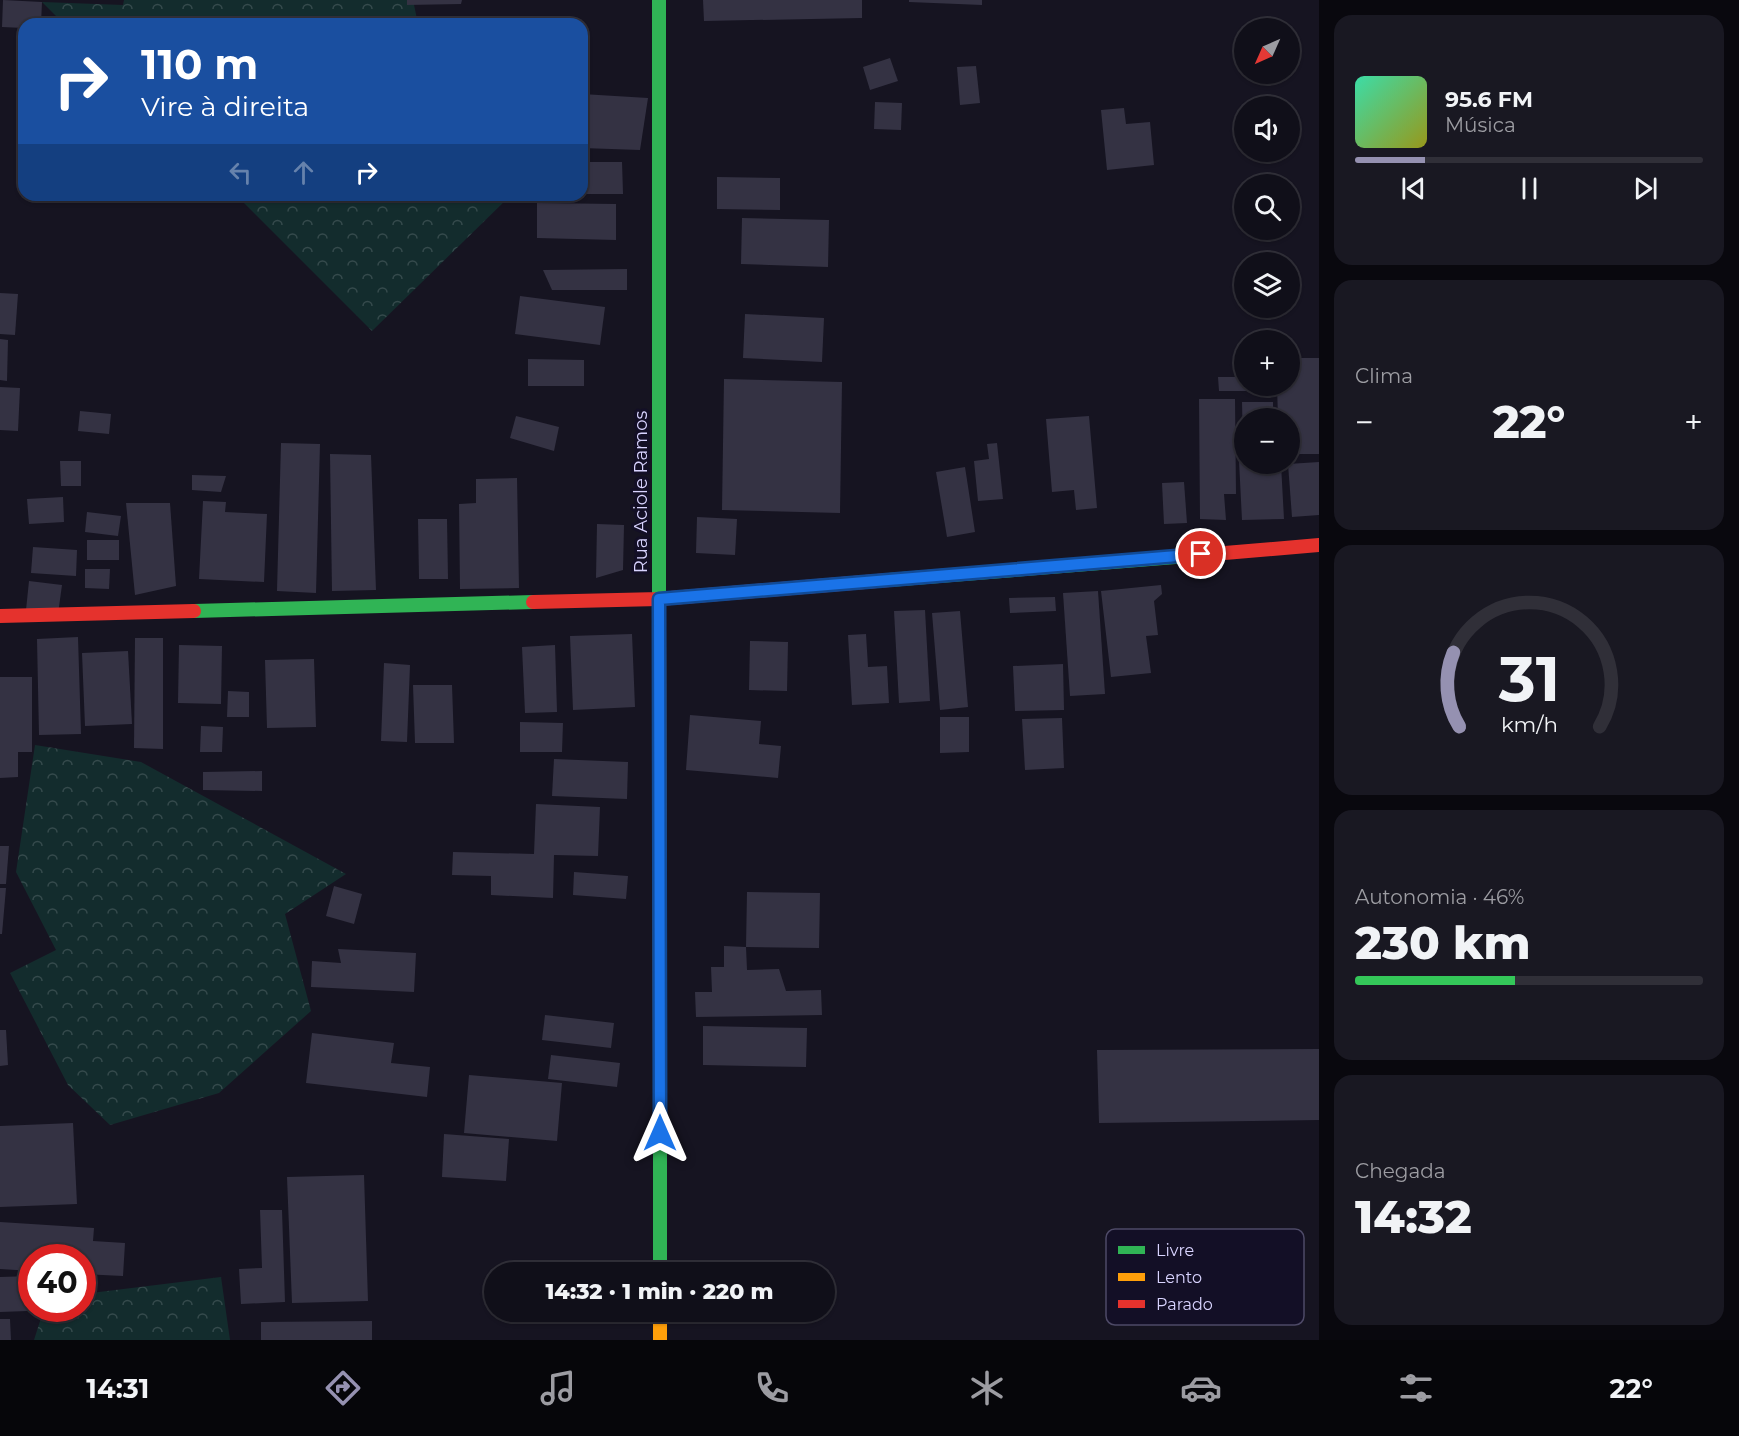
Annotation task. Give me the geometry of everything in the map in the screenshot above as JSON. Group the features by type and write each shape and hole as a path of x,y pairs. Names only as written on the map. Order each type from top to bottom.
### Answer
{"street":[{"name":"Rua Aciole Ramos","path":"658,0 660,1262"},
{"path":"0,616 659,599 1319,544"},
{"path":"660,1322 660,1340"}],"green space":[{"path":"124,0 413,0 417,18 58,18 42,2 123,5"},
{"path":"242,201 505,201 372,331"},
{"path":"35,745 141,762 346,874 285,914 311,1011 219,1093 110,1125 68,1085 10,973 56,950 16,872"},
{"path":"221,1277 230,1340 34,1340 40,1322 96,1322 96,1292"}],"building":[{"path":"3,0 42,2 41,18 18,18 18,28 2,27"},
{"path":"407,0 462,0 461,4 407,5"},
{"path":"703,0 862,0 862,18 704,21"},
{"path":"909,0 982,0 982,5 909,2"},
{"path":"890,58 898,81 870,90 863,67"},
{"path":"976,66 980,103 960,105 957,67"},
{"path":"588,94 648,98 640,150 588,148"},
{"path":"875,102 902,103 901,130 874,129"},
{"path":"1124,108 1126,124 1150,122 1154,165 1107,170 1101,110"},
{"path":"588,162 622,162 623,194 588,194"},
{"path":"717,177 780,178 780,210 717,209"},
{"path":"537,203 616,204 616,240 537,238"},
{"path":"742,218 829,220 828,267 741,264"},
{"path":"627,269 627,290 552,290 543,270"},
{"path":"0,293 18,294 15,335 0,334"},
{"path":"520,296 605,307 600,345 515,334"},
{"path":"745,314 824,318 822,362 743,358"},
{"path":"0,339 8,340 7,381 0,380"},
{"path":"1300,358 1319,358 1319,454 1300,454 1300,408 1278,408 1277,396 1300,396"},
{"path":"528,359 584,360 584,386 528,386"},
{"path":"1218,377 1234,377 1234,391 1219,391"},
{"path":"724,379 842,382 840,513 722,510"},
{"path":"0,387 20,388 18,431 0,430"},
{"path":"1199,399 1235,399 1236,494 1224,494 1226,520 1200,519"},
{"path":"1242,402 1273,402 1273,408 1242,408"},
{"path":"80,411 111,414 109,434 78,431"},
{"path":"516,416 559,427 554,451 510,438"},
{"path":"1089,416 1097,508 1076,510 1074,490 1052,492 1046,419"},
{"path":"281,443 320,444 316,593 277,591"},
{"path":"997,443 1003,499 978,501 974,461 989,459 987,444"},
{"path":"330,454 371,455 376,590 332,591"},
{"path":"60,461 81,461 81,486 61,486"},
{"path":"1319,462 1319,515 1292,517 1289,474 1300,474 1300,463"},
{"path":"965,467 975,532 947,537 936,472"},
{"path":"1240,474 1282,474 1284,519 1242,520"},
{"path":"192,475 226,476 221,492 192,490"},
{"path":"517,478 519,588 460,589 459,504 476,503 476,479"},
{"path":"1184,482 1187,523 1164,524 1162,483"},
{"path":"63,497 64,522 29,524 27,499"},
{"path":"203,501 226,502 225,512 267,514 264,582 199,579"},
{"path":"126,503 170,503 176,586 135,595"},
{"path":"87,512 121,516 118,536 85,532"},
{"path":"697,517 737,519 735,555 696,553"},
{"path":"418,519 447,519 448,579 419,579"},
{"path":"597,524 624,525 623,570 596,578"},
{"path":"87,540 119,540 119,560 87,560"},
{"path":"33,547 77,550 76,576 31,573"},
{"path":"85,569 110,569 109,589 85,588"},
{"path":"29,581 62,585 58,614 26,610"},
{"path":"1161,585 1162,594 1154,601 1158,635 1146,636 1151,673 1111,677 1101,591"},
{"path":"1098,591 1105,694 1070,696 1063,593"},
{"path":"1055,597 1056,611 1010,613 1009,598"},
{"path":"925,610 930,701 899,703 894,611"},
{"path":"960,611 968,707 940,710 932,613"},
{"path":"632,634 635,707 573,710 570,636"},
{"path":"866,634 868,667 887,666 889,703 852,705 848,635"},
{"path":"78,637 81,734 39,735 37,639"},
{"path":"135,638 163,638 163,749 134,748"},
{"path":"750,641 788,642 787,691 749,690"},
{"path":"179,645 222,646 221,704 178,703"},
{"path":"555,645 557,712 525,713 522,647"},
{"path":"128,651 132,724 85,726 82,653"},
{"path":"314,659 316,727 267,728 265,660"},
{"path":"384,663 410,665 407,742 381,741"},
{"path":"1063,664 1064,710 1015,711 1013,666"},
{"path":"0,677 32,677 32,752 18,752 18,777 0,778"},
{"path":"413,685 452,685 454,743 415,743"},
{"path":"228,691 249,692 249,717 227,717"},
{"path":"690,715 761,721 759,744 781,746 778,778 686,770"},
{"path":"940,717 969,717 969,752 940,753"},
{"path":"1062,718 1064,768 1025,770 1022,719"},
{"path":"520,722 563,723 562,752 520,752"},
{"path":"201,726 223,727 222,752 200,752"},
{"path":"554,759 628,762 627,799 552,796"},
{"path":"262,771 262,791 203,790 203,772"},
{"path":"536,804 600,807 598,856 554,855 553,898 491,895 491,876 452,875 453,852 534,854"},
{"path":"0,846 9,846 6,884 0,884"},
{"path":"574,872 628,876 626,899 573,895"},
{"path":"334,886 362,894 354,924 326,916"},
{"path":"0,888 6,888 2,934 0,934"},
{"path":"747,892 820,893 819,948 746,947"},
{"path":"724,946 746,947 747,970 779,969 786,991 821,990 822,1015 696,1017 695,992 712,992 711,967 724,967"},
{"path":"338,949 416,953 414,992 311,987 312,961 341,963"},
{"path":"545,1015 614,1023 611,1048 542,1040"},
{"path":"703,1026 807,1028 806,1067 703,1065"},
{"path":"0,1030 6,1030 8,1065 0,1066"},
{"path":"312,1033 394,1043 391,1063 430,1067 427,1097 306,1083"},
{"path":"1319,1049 1319,1120 1099,1123 1097,1050"},
{"path":"551,1055 620,1063 617,1087 548,1079"},
{"path":"469,1075 562,1083 557,1141 464,1133"},
{"path":"73,1123 77,1204 0,1207 0,1126"},
{"path":"444,1134 509,1139 506,1181 442,1177"},
{"path":"364,1175 368,1301 292,1303 287,1177"},
{"path":"260,1210 282,1210 285,1302 241,1304 239,1269 262,1268"},
{"path":"0,1222 94,1228 93,1241 125,1243 123,1276 96,1275 96,1244 18,1244 18,1270 0,1269"},
{"path":"18,1276 18,1311 0,1312 0,1277"},
{"path":"0,1319 10,1319 11,1340 0,1340"},
{"path":"372,1321 372,1340 261,1340 261,1322"}],"traffic: fast":[{"path":"659,0 659,628"},
{"path":"889,580 1213,554"},
{"path":"194,611 533,602"},
{"path":"660,1060 660,1262"}],"traffic: slow":[{"path":"659,628 660,1060"},
{"path":"660,1322 660,1340"}],"traffic: jam":[{"path":"1213,554 1319,545"},
{"path":"533,602 659,599 889,580"},
{"path":"0,616 194,611"}],"route":[{"path":"660,1133 659,599 1201,554"}]}
